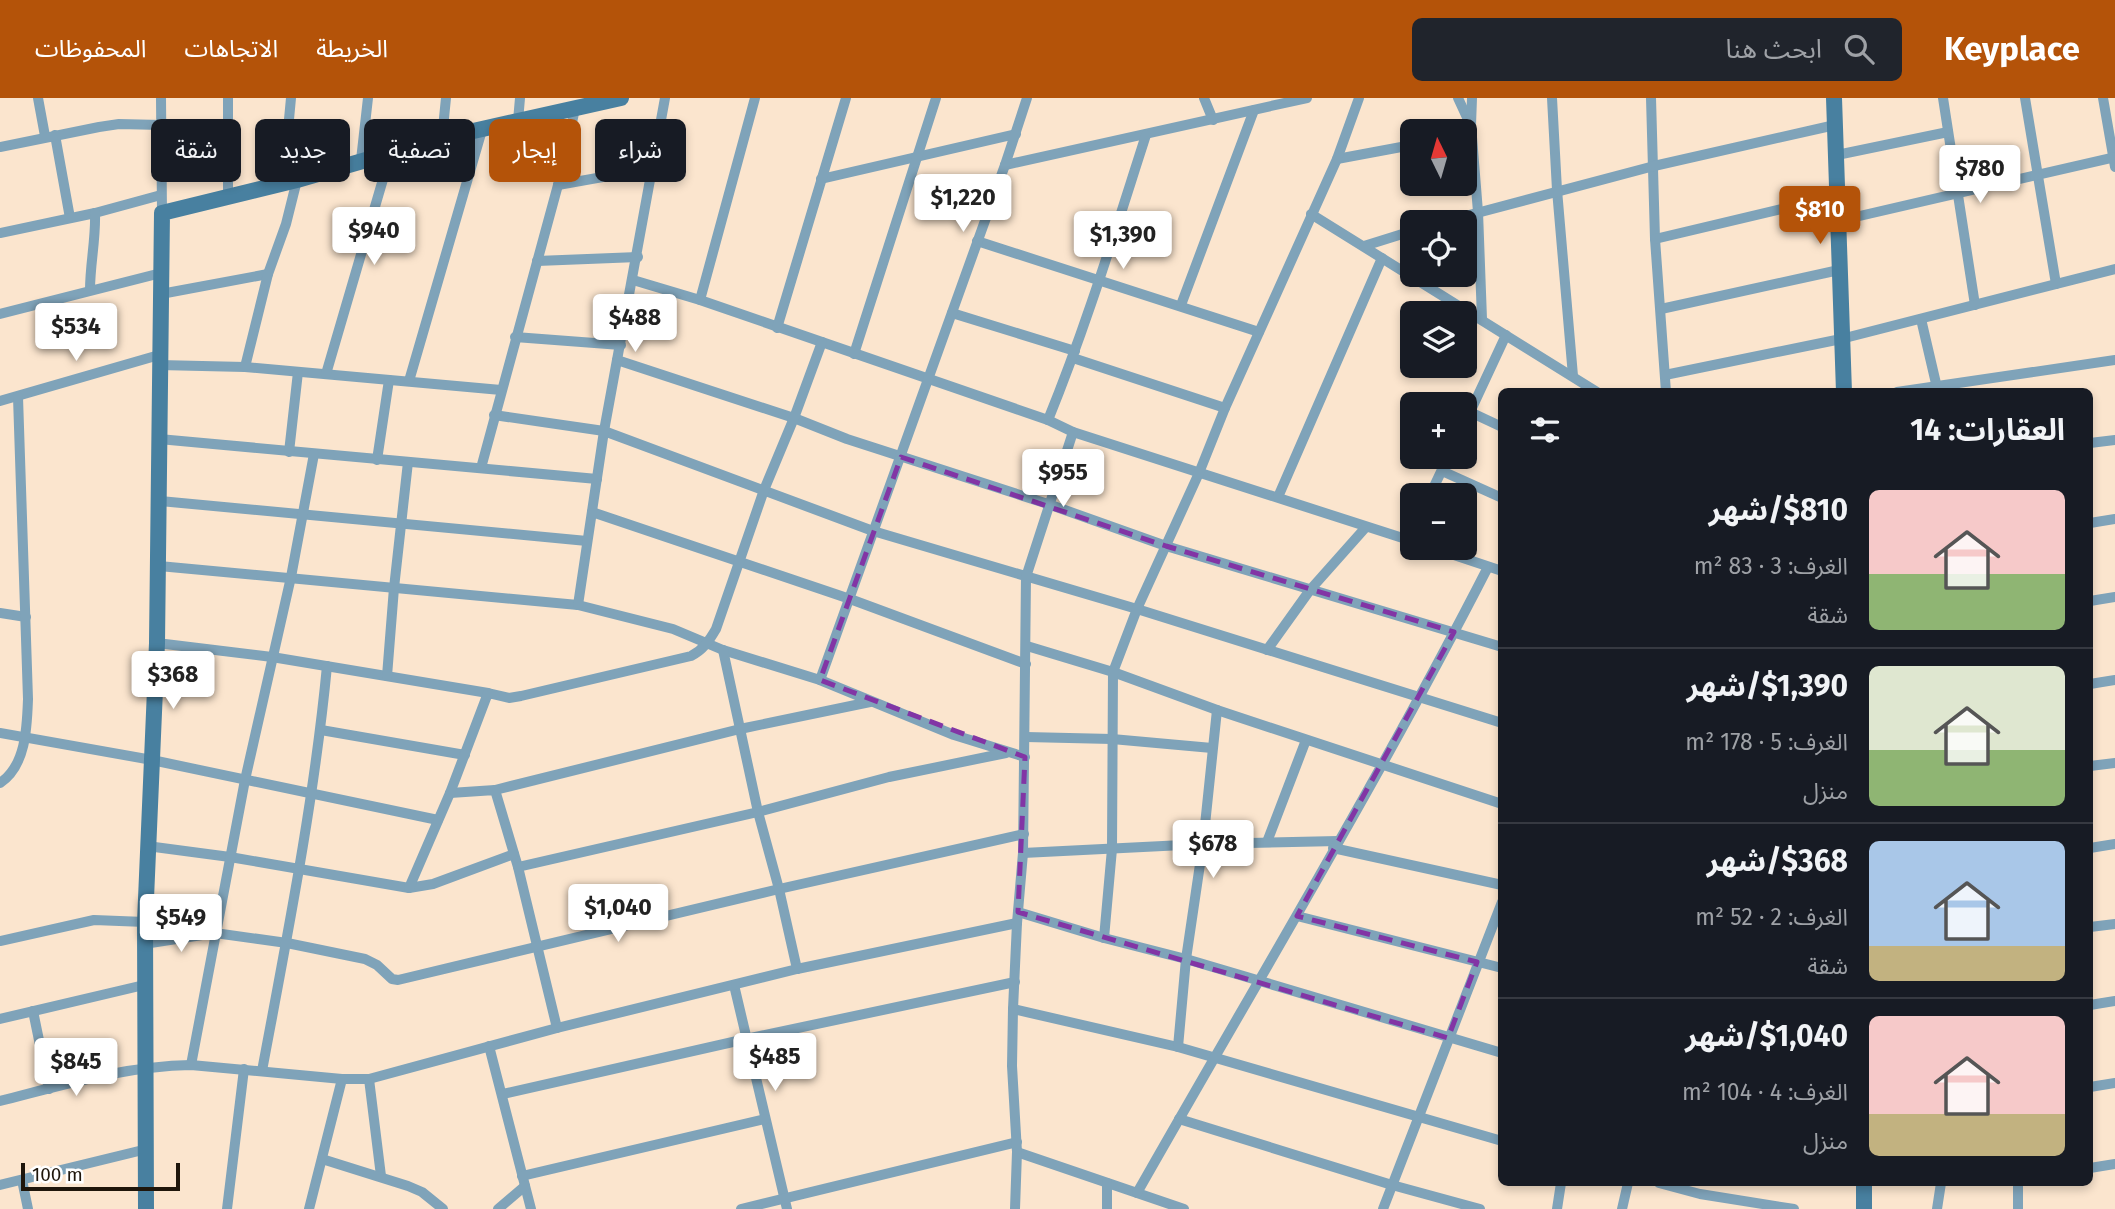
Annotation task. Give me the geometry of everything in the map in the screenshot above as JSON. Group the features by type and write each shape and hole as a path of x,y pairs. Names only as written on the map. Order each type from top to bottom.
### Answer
{"street":[{"path":"38,98 70,218"},
{"path":"161,98 162,119"},
{"path":"228,98 228,196"},
{"path":"291,98 291,119"},
{"path":"361,160 368,98"},
{"path":"444,119 446,98"},
{"path":"518,119 520,98"},
{"path":"526,119 621,98"},
{"path":"661,119 665,98"},
{"path":"700,300 755,98"},
{"path":"777,328 846,98"},
{"path":"854,354 936,98"},
{"path":"820,680 1006,165 1027,98"},
{"path":"1204,98 1213,120"},
{"path":"1006,165 1307,98"},
{"path":"1104,938 1112,849 1112,672 1225,408 1337,159 1359,98"},
{"path":"1458,98 1465,119"},
{"path":"1470,119 1472,98"},
{"path":"1552,98 1573,376"},
{"path":"1651,98 1655,239 1667,388"},
{"path":"1834,98 1844,388"},
{"path":"1943,98 1975,305"},
{"path":"2025,98 2056,284"},
{"path":"1838,221 2036,175 2115,160 2103,98"},
{"path":"481,468 558,186 585,104"},
{"path":"1181,305 1254,110"},
{"path":"0,147 119,124 151,125"},
{"path":"1478,212 1654,166 1835,125"},
{"path":"475,131 489,128"},
{"path":"409,381 482,130"},
{"path":"1837,155 1948,132"},
{"path":"821,179 1016,134"},
{"path":"1048,420 1100,281 1146,135"},
{"path":"1337,159 1400,147"},
{"path":"350,163 364,159"},
{"path":"558,186 595,179"},
{"path":"146,1209 144,985 147,846 158,643 161,182"},
{"path":"162,213 290,182 286,224 268,274 245,367"},
{"path":"326,374 382,182"},
{"path":"578,606 604,431 651,182"},
{"path":"0,233 95,214 161,195"},
{"path":"1476,196 1482,319"},
{"path":"1655,239 1836,196"},
{"path":"90,290 90,266 96,231 95,214"},
{"path":"1311,214 1591,388"},
{"path":"1364,246 1400,236"},
{"path":"977,241 1259,332"},
{"path":"537,261 638,257"},
{"path":"1278,497 1382,258"},
{"path":"1665,374 1841,339 2115,269"},
{"path":"1661,309 1839,270"},
{"path":"0,314 161,273"},
{"path":"162,294 268,274"},
{"path":"633,280 700,300 1048,420 1073,432 1366,527 1400,535"},
{"path":"952,313 1225,408"},
{"path":"1921,319 1938,388"},
{"path":"1477,397 1506,335"},
{"path":"515,337 621,345"},
{"path":"158,643 272,657 387,677 459,686 509,698 691,656 708,643 716,629 764,490 822,342"},
{"path":"0,401 159,360 501,390"},
{"path":"617,360 1166,546 1498,646"},
{"path":"1944,388 2115,360"},
{"path":"289,452 298,372"},
{"path":"377,460 389,380"},
{"path":"0,783 9,777 16,765 24,738 28,698 18,397"},
{"path":"494,415 604,431 873,531 1137,609 1498,722"},
{"path":"1477,415 1498,425"},
{"path":"1015,1209 1017,1147 1012,1066 1018,917 1024,853 1026,577 1073,432"},
{"path":"159,439 597,480"},
{"path":"2093,443 2115,440"},
{"path":"191,1065 245,780 291,577 314,454"},
{"path":"387,677 408,463"},
{"path":"1436,483 1441,471 1498,496"},
{"path":"160,501 587,541"},
{"path":"592,512 849,599 1026,664"},
{"path":"2093,523 2115,519"},
{"path":"1267,650 1310,590 1366,527"},
{"path":"1468,560 1498,570"},
{"path":"159,566 578,606 647,622 723,650 820,680 871,702 1007,753 1025,757"},
{"path":"1137,1193 1382,766 1488,567"},
{"path":"2093,601 2115,597"},
{"path":"0,613 26,617"},
{"path":"1027,646 1112,672 1382,766 1498,803"},
{"path":"723,650 758,813 797,968"},
{"path":"261,1071 287,943 321,730 327,666"},
{"path":"2093,684 2115,680"},
{"path":"409,888 450,793 488,692"},
{"path":"450,793 495,790 740,729 871,702"},
{"path":"1178,1047 1186,959 1203,844 1217,710"},
{"path":"321,730 465,755"},
{"path":"0,733 152,760 439,820"},
{"path":"1026,737 1112,739 1212,748"},
{"path":"1267,842 1306,740"},
{"path":"518,867 758,813 888,777 1007,753"},
{"path":"2093,766 2115,762"},
{"path":"495,790 518,867 558,1028"},
{"path":"145,944 215,933 287,943 365,959 377,965 391,979 398,980 1024,834"},
{"path":"1024,853 1267,842 1336,844 1498,884"},
{"path":"2093,848 2115,844"},
{"path":"147,846 230,857 409,888 433,884 514,854"},
{"path":"1383,1209 1498,913"},
{"path":"1297,916 1498,967"},
{"path":"0,1101 146,1067 191,1065 342,1079 369,1079 797,968 1018,917 1186,959 1498,1052"},
{"path":"0,941 94,920 145,922"},
{"path":"2093,927 2115,924"},
{"path":"503,1094 1015,982"},
{"path":"0,1019 144,985"},
{"path":"734,985 786,1204"},
{"path":"2093,1004 2115,1001"},
{"path":"1013,1009 1178,1047 1498,1140"},
{"path":"33,1011 48,1089"},
{"path":"489,1046 531,1209"},
{"path":"227,1209 244,1069"},
{"path":"309,1209 342,1079"},
{"path":"369,1079 381,1176"},
{"path":"2093,1087 2115,1083"},
{"path":"498,1209 524,1181 765,1119"},
{"path":"1179,1119 1477,1209"},
{"path":"741,1209 786,1204 1017,1147 1182,1209"},
{"path":"0,1185 146,1149"},
{"path":"322,1159 381,1176 422,1192 443,1209"},
{"path":"2093,1168 2115,1164"},
{"path":"22,1180 28,1209"},
{"path":"1107,1183 1107,1209"},
{"path":"1557,1209 1561,1186"},
{"path":"1622,1209 1628,1186"},
{"path":"1670,1186 1700,1194 1794,1209"},
{"path":"1864,1186 1864,1209"},
{"path":"1937,1209 1941,1186"},
{"path":"2018,1186 2018,1209"}],"highlighted area":[{"path":"901,457 1166,546 1454,632 1297,916 1477,962 1448,1038 1018,912 1025,757 820,680"}]}
